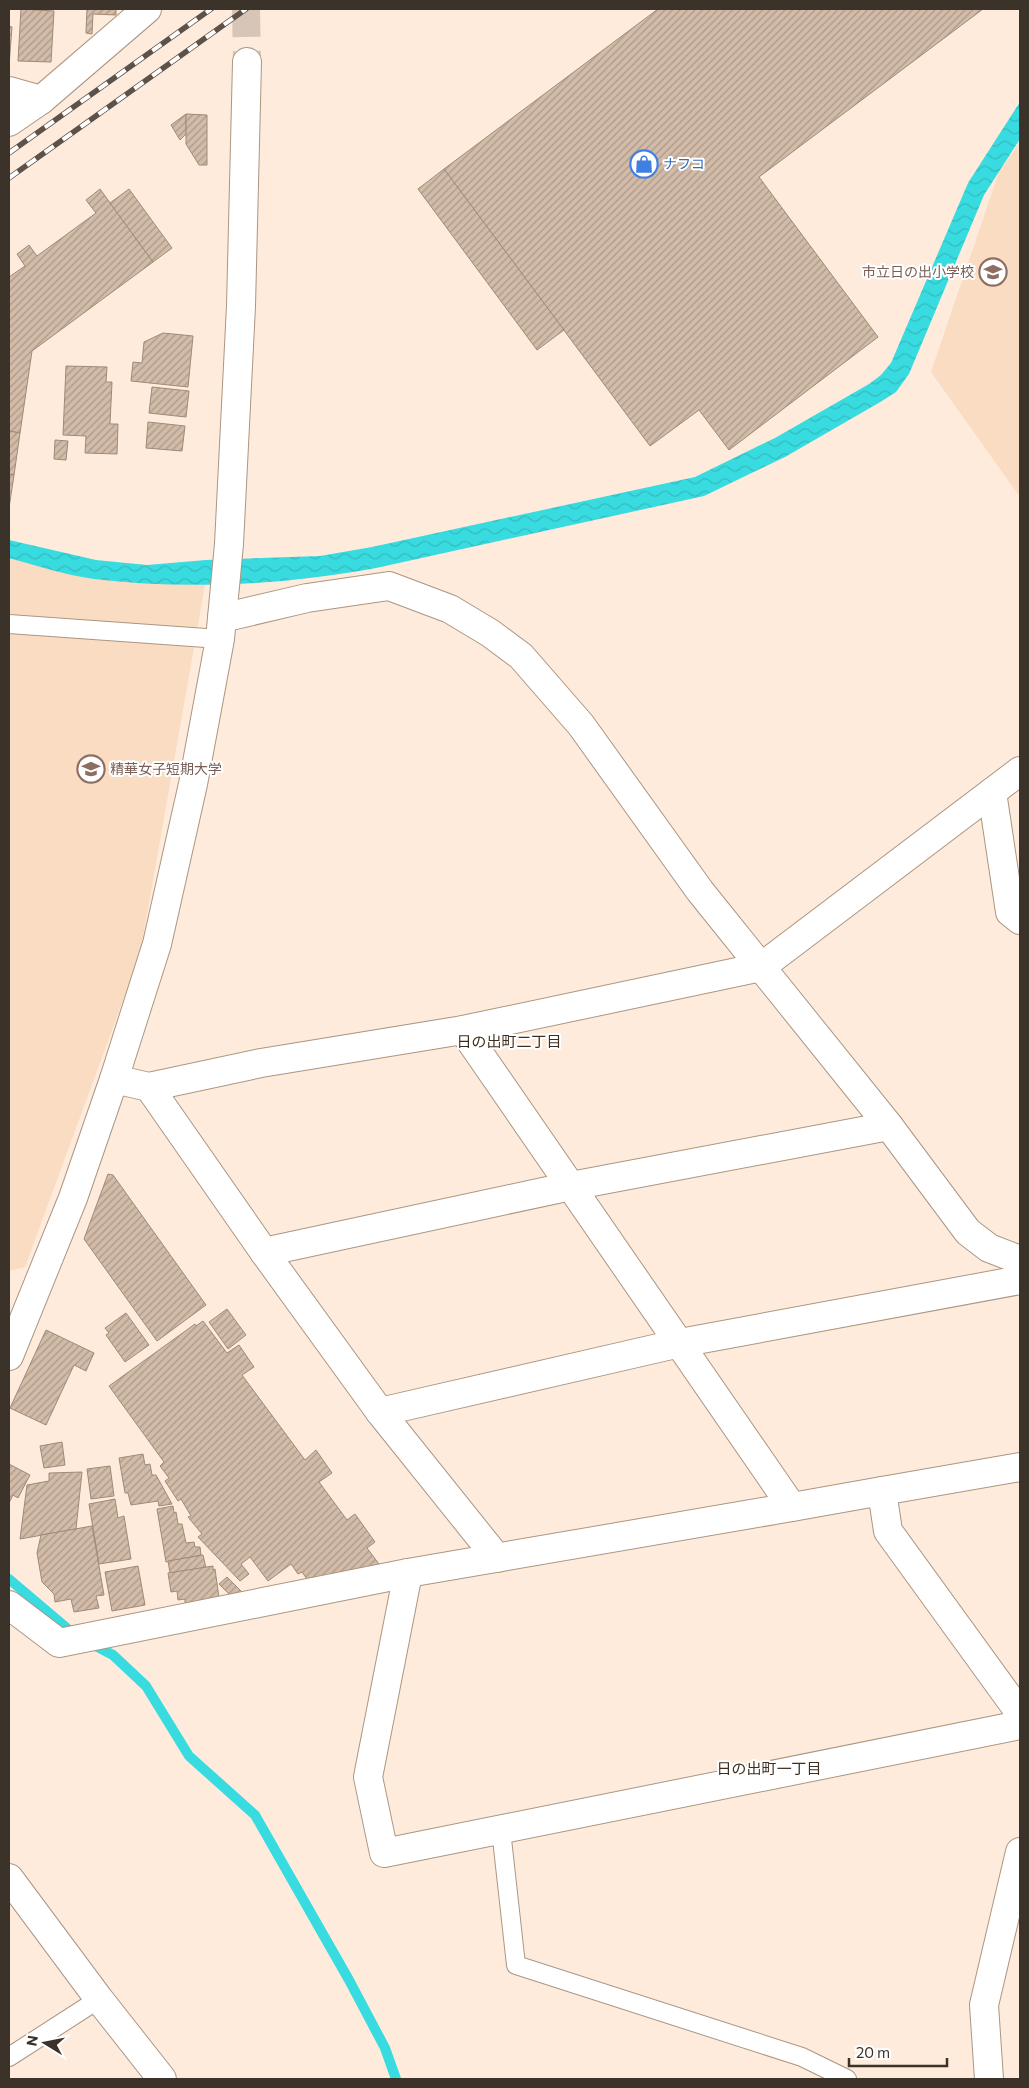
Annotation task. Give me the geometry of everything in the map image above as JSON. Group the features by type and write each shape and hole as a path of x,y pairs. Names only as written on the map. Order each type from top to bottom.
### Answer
{"street":[{"path":"9,122 41,100 147,9"},
{"path":"9,1356 73,1198 114,1079 157,944 193,784 221,629 229,544 242,306 247,62"},
{"path":"9,91 41,100"},
{"path":"221,629 307,598 389,586 450,609 490,633 521,656 581,725 700,891 889,1126 968,1232 989,1248 1020,1260"},
{"path":"114,1079 148,1087 261,1063 463,1030 761,967 1020,771"},
{"path":"992,792 1010,912 1020,920"},
{"path":"463,1030 792,1507"},
{"path":"148,1087 380,1412 497,1558"},
{"path":"264,1252 572,1186 889,1126"},
{"path":"380,1412 680,1343 1020,1280"},
{"path":"9,1605 59,1643 408,1573 1020,1467"},
{"path":"882,1491 888,1531 1020,1714"},
{"path":"408,1573 368,1777 384,1853 1020,1726"},
{"path":"989,2079 984,2004 1020,1852"},
{"path":"9,1878 98,1999 162,2079"}],"lane":[{"path":"9,624 221,629"},
{"path":"501,1830 516,1965 802,2057 847,2079"},
{"path":"9,2057 98,1999"}],"shaded area":[{"name":"市立日の出小学校","path":"1020,142 1020,497 931,372 999,172"},
{"name":"精華女子短期大学","path":"9,558 93,579 205,585 140,954 25,1267 9,1271"}],"water":[{"path":"1020,102 1020,139 984,195 909,374 896,392 785,457 704,496 376,568 271,582 200,585 94,579 51,570 9,558 9,540 96,560 147,565 206,560 320,556 372,547 695,477 775,438 869,384 881,375 891,363 968,183"}],"building":[{"path":"21,9 54,11 51,62 18,61"},
{"path":"87,9 116,9 116,15 93,14 92,34 86,33"},
{"path":"658,9 983,9 759,177 878,337 729,450 699,410 650,446 444,169"},
{"path":"9,26 12,27 9,66"},
{"path":"186,114 186,134 180,140 171,125"},
{"path":"186,114 207,115 207,165 199,165 186,144"},
{"path":"444,169 564,330 537,350 418,189"},
{"path":"100,189 153,262 32,351 20,433 9,431 9,277 25,266 17,254 29,245 37,256 96,213 86,200"},
{"path":"129,189 172,248 153,262 110,203"},
{"path":"163,333 193,336 188,387 131,381 133,362 142,363 144,342"},
{"path":"66,366 107,367 106,382 112,382 110,424 118,424 117,454 85,453 86,436 63,435"},
{"path":"152,387 189,391 186,417 149,413"},
{"path":"148,422 185,426 182,451 146,448"},
{"path":"9,431 20,433 14,475 9,474"},
{"path":"55,440 68,441 66,460 54,459"},
{"path":"9,474 14,475 9,508"},
{"path":"108,1174 113,1175 206,1305 157,1341 84,1239"},
{"path":"227,1309 246,1335 228,1349 209,1322"},
{"path":"126,1313 149,1345 125,1362 106,1335 109,1333 105,1328"},
{"path":"203,1321 227,1353 239,1345 254,1367 242,1375 305,1460 316,1450 332,1473 319,1482 347,1520 355,1514 375,1542 367,1548 379,1564 372,1569 309,1582 302,1572 298,1574 291,1564 268,1581 250,1557 241,1564 249,1574 240,1581 198,1537 202,1534 188,1517 191,1516 181,1499 178,1501 165,1481 169,1478 160,1466 164,1462 109,1386 195,1324 196,1326"},
{"path":"46,1330 94,1353 86,1371 74,1365 46,1425 10,1408"},
{"path":"62,1442 65,1465 44,1468 40,1446"},
{"path":"143,1454 145,1465 150,1464 152,1475 156,1475 172,1504 159,1506 158,1501 131,1505 128,1493 125,1493 119,1458"},
{"path":"9,1464 30,1475 18,1498 13,1495 9,1503"},
{"path":"110,1466 114,1496 91,1499 87,1469"},
{"path":"82,1472 76,1529 20,1539 27,1485 49,1481 49,1473"},
{"path":"115,1499 118,1518 124,1516 131,1559 99,1564 89,1504"},
{"path":"173,1506 178,1524 182,1524 186,1543 194,1542 195,1547 200,1547 201,1555 166,1562 157,1509"},
{"path":"92,1526 104,1595 96,1596 99,1608 74,1612 71,1599 55,1602 54,1594 42,1582 37,1553 41,1535"},
{"path":"203,1555 206,1568 170,1573 168,1561"},
{"path":"138,1566 145,1605 112,1611 105,1572"},
{"path":"213,1566 219,1598 185,1603 185,1599 178,1600 177,1591 171,1592 168,1573"},
{"path":"227,1577 243,1593 241,1596 236,1592 232,1597 219,1584"}],"waterway":[{"path":"9,1579 75,1635"},
{"path":"90,1643 113,1655 146,1686 189,1756 255,1815 349,1980 385,2048 396,2079"}],"tunnel":[{"path":"246,9 247,62"}],"railway":[{"path":"9,153 211,9"},
{"path":"9,178 246,9"}],"place":[{"name":"ナフコ","path":"644,164"},
{"name":"市立日の出小学校","path":"993,272"},
{"name":"精華女子短期大学","path":"91,769"}],"district":[{"name":"日の出町二丁目","path":"509,1042"},
{"name":"日の出町一丁目","path":"769,1769"}]}
